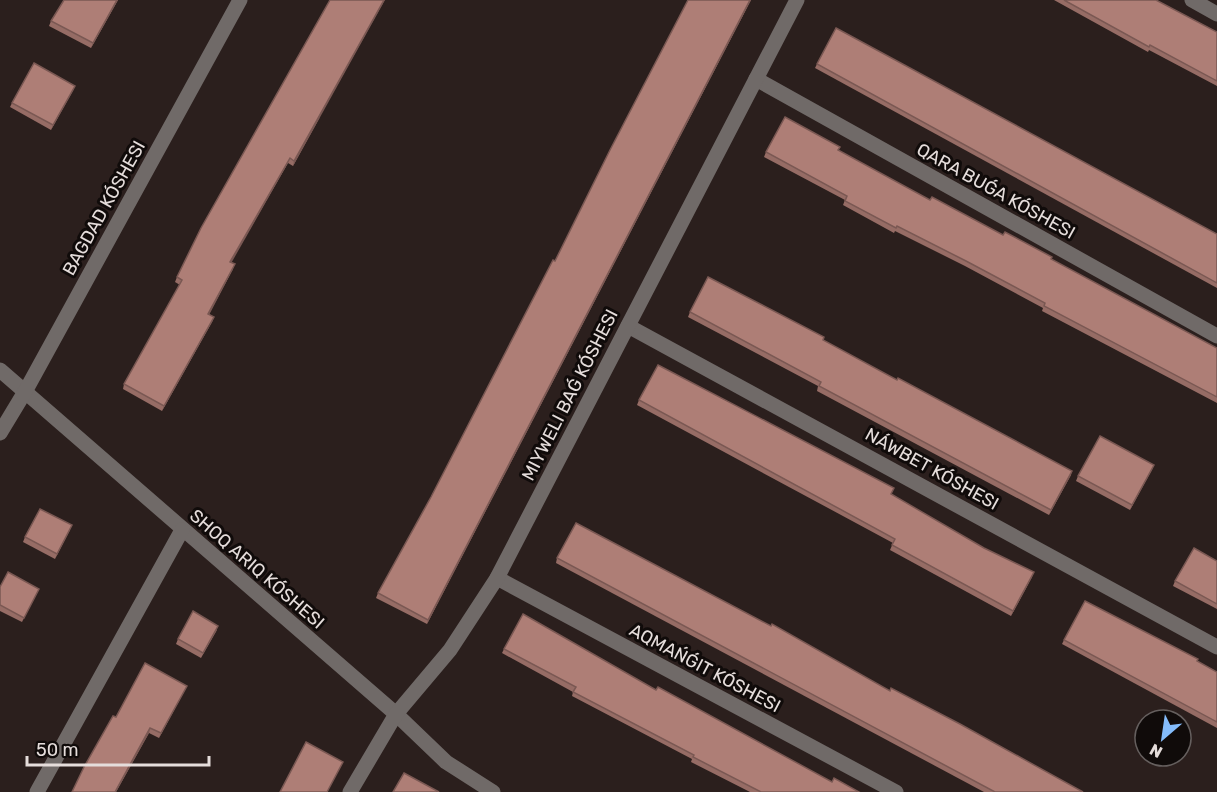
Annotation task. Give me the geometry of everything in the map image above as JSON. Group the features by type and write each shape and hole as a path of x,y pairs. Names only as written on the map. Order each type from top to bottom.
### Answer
{"street":[{"name":"BAGDAD KÓSHESI","path":"0,433 26,390 240,0"},
{"name":"MIYWELI BAǴ KÓSHESI","path":"350,792 371,752 396,714 450,650 497,578 797,0"},
{"path":"1192,0 1217,14"},
{"name":"QARA BUǴA KÓSHESI","path":"756,79 1217,336"},
{"name":"NÁWBET KÓSHESI","path":"628,326 1217,647"},
{"path":"0,370 26,390 182,530 396,714 446,762 493,792"},
{"path":"38,792 182,530"},
{"path":"497,578 896,792"}],"building":[{"path":"64,0 117,0 93,43 51,21"},
{"path":"330,0 384,0 294,161 290,158 230,262 235,264 208,314 214,317 164,406 124,384 182,280 177,277 201,228"},
{"path":"688,0 750,0 428,620 378,593 431,497 553,260 555,261"},
{"path":"1064,0 1156,0 1217,32 1217,81 1150,45 1149,47"},
{"path":"836,28 1217,234 1217,283 817,64"},
{"path":"34,63 75,86 53,125 12,103"},
{"path":"785,117 840,147 838,150 930,200 932,197 1003,235 1005,232 1217,348 1217,397 1044,306 1045,303 966,261 845,201 847,196 766,152"},
{"path":"708,277 824,337 823,340 897,380 898,378 1072,471 1051,510 819,386 821,382 690,312"},
{"path":"658,365 894,488 891,494 984,548 1034,572 1013,611 892,545 895,539 639,400"},
{"path":"1100,436 1154,465 1132,505 1078,476"},
{"path":"40,509 72,525 57,554 25,537"},
{"path":"576,523 771,626 772,624 890,691 891,688 960,724 1083,792 995,792 557,558"},
{"path":"1194,548 1217,561 1217,604 1175,581"},
{"path":"8,572 39,589 24,618 0,605 0,587"},
{"path":"1085,601 1198,659 1197,661 1217,672 1217,722 1193,708 1064,640"},
{"path":"193,611 218,626 203,653 178,639"},
{"path":"523,614 656,690 658,687 832,782 834,778 859,792 761,792 693,757 694,755 573,692 576,687 504,649"},
{"path":"145,663 187,686 161,733 150,728 115,792 72,792 84,767 113,716 116,717"},
{"path":"306,742 343,762 327,792 280,792"},
{"path":"404,773 439,792 393,792"}]}
